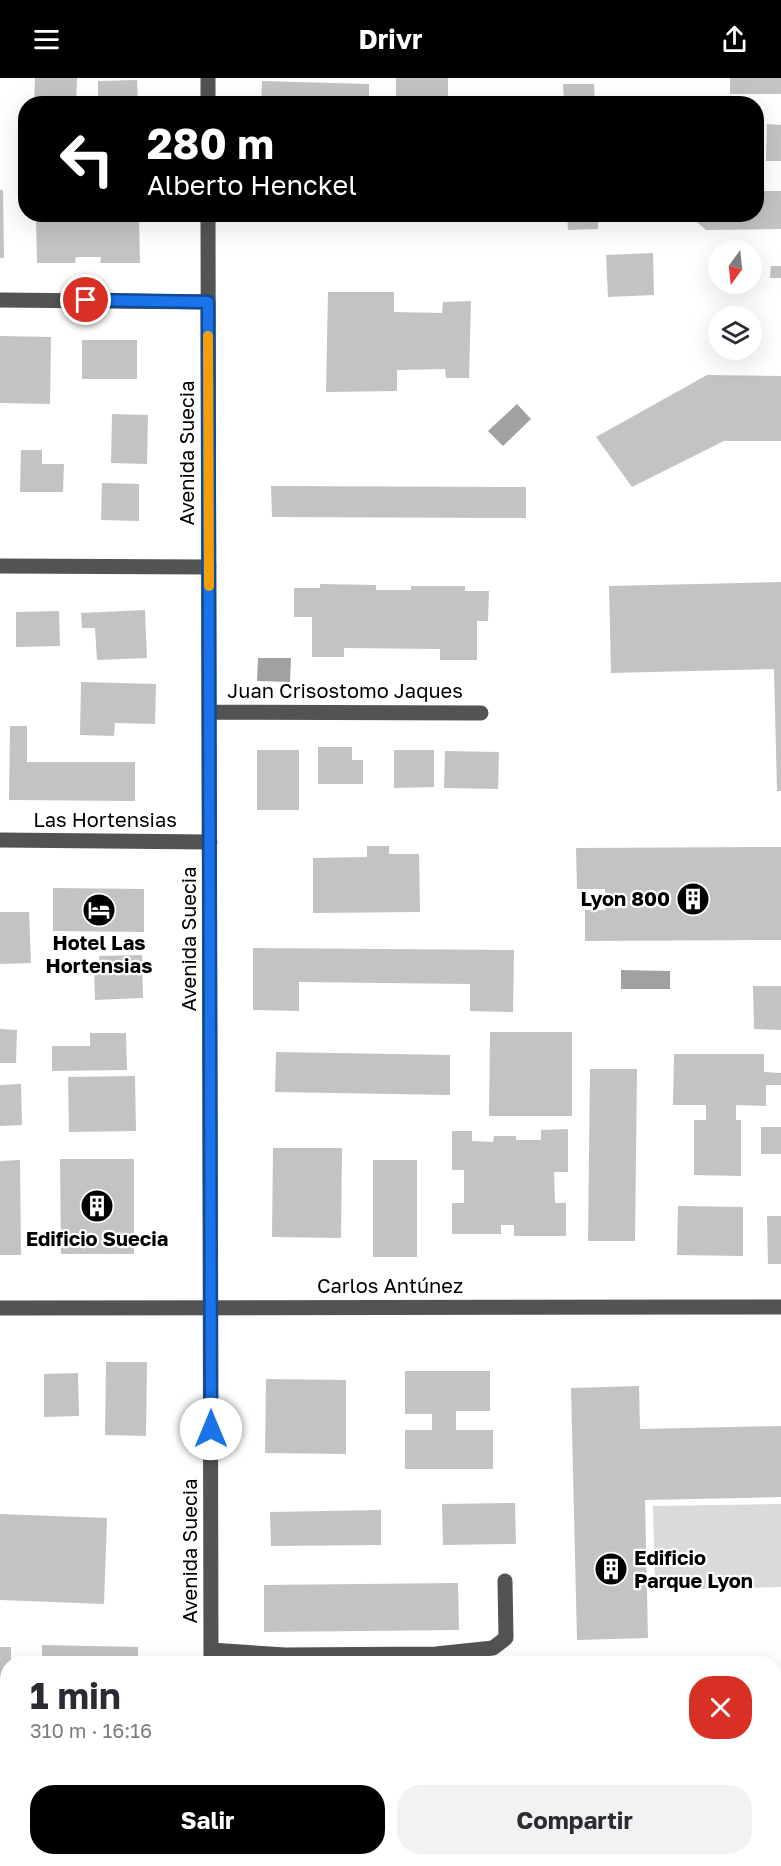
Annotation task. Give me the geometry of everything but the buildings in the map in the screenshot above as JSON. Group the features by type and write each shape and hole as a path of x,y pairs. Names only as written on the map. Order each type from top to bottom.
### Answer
{"street":[{"path":"207,78 208,96"},
{"name":"Avenida Suecia","path":"208,222 211,1656"},
{"path":"0,300 208,302"},
{"path":"0,566 209,567"},
{"name":"Juan Crisostomo Jaques","path":"209,712 481,713"},
{"name":"Las Hortensias","path":"0,840 210,842"},
{"name":"Carlos Antúnez","path":"0,1308 781,1307"},
{"path":"236,1656 436,1654 493,1648 506,1638 505,1581"}],"shaded area":[{"path":"517,404 531,419 503,446 488,431"},
{"path":"258,658 291,658 290,682 257,681"},
{"path":"621,970 670,971 670,989 621,989"},
{"path":"781,1504 781,1587 655,1590 653,1506"}],"slow traffic":[{"path":"208,336 209,586"}],"place":[{"name":"Lyon 800","path":"693,899"},
{"name":"Hotel Las Hortensias","path":"99,910"},
{"name":"Edificio Suecia","path":"97,1206"},
{"name":"Edificio Parque Lyon","path":"611,1569"}],"route":[{"path":"86,300 208,302 211,1429"}]}
